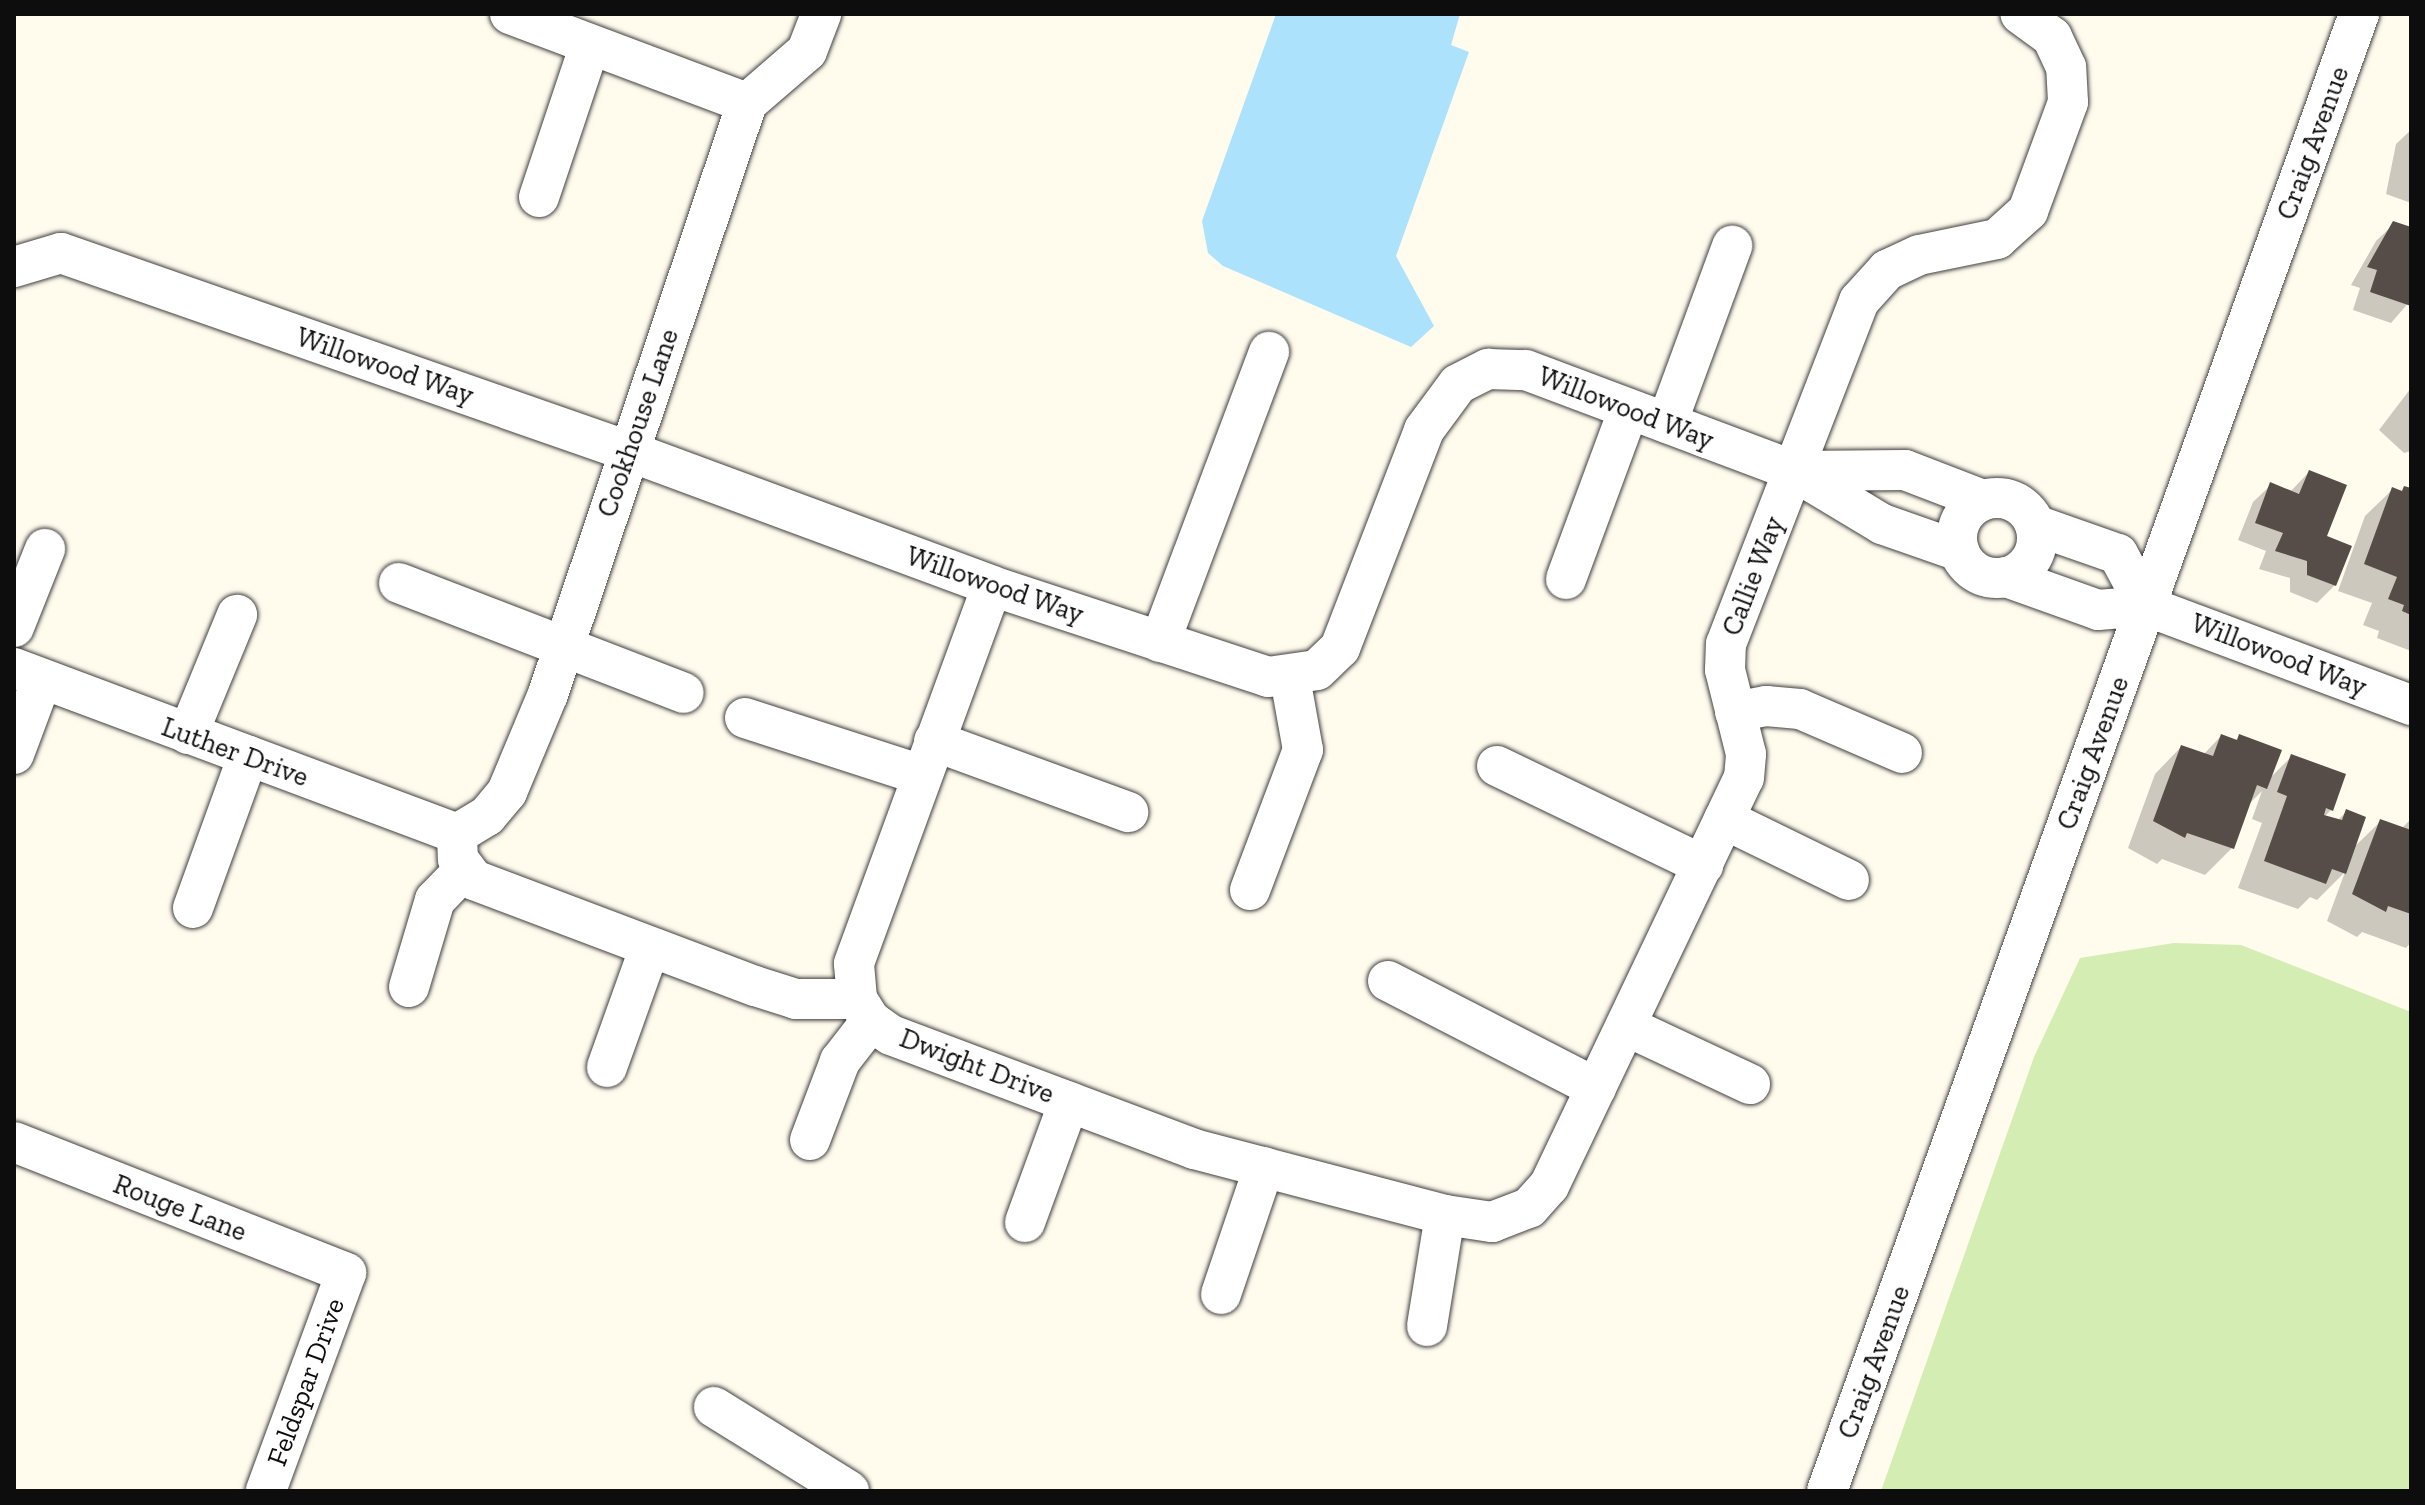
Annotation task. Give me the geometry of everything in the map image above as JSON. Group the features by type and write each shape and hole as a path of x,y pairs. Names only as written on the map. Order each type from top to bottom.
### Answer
{"street":[{"path":"510,14 747,103 807,51 821,14"},
{"name":"Callie Way","path":"1529,1208 1549,1186 1744,778 1746,754 1725,670 1726,644 1859,301 1887,270 1919,255 1997,239 2028,211 2068,102 2066,67 2052,37 2020,14"},
{"name":"Craig Avenue","path":"1827,1491 2359,14"},
{"path":"539,197 590,45"},
{"name":"Cookhouse Lane","path":"409,987 435,900 461,852 507,792 563,648 747,103"},
{"path":"1667,423 1732,246"},
{"name":"Willowood Way","path":"24,262 61,253 628,451 992,586 1268,677 1290,678 1317,670 1340,648 1424,430 1458,384 1488,369 1526,370 1794,471 1882,524 1959,551 1972,570 2006,577 2098,610 2146,606 2411,705"},
{"path":"1160,642 1269,352"},
{"path":"1566,579 1629,409"},
{"name":"Willowood Way","path":"1794,471 1905,470 1983,500 2014,501 2035,525 2118,554 2146,606"},
{"path":"1959,551 1960,520 1983,500"},
{"path":"2006,577 2032,558 2035,525"},
{"path":"14,627 45,549"},
{"path":"399,583 684,693"},
{"path":"810,1140 840,1061 864,1010 854,964 865,923 992,586"},
{"path":"188,734 237,615"},
{"path":"14,754 28,674"},
{"name":"Luther Drive","path":"28,674 248,756 461,852 474,880 796,999 864,1010"},
{"path":"1250,890 1303,750 1290,678"},
{"path":"1735,712 1766,706 1800,709 1902,753"},
{"path":"745,718 927,758 1128,812"},
{"path":"193,908 248,756"},
{"path":"1497,766 1703,865"},
{"path":"1724,819 1849,880"},
{"path":"607,1067 650,947"},
{"path":"1388,981 1596,1088"},
{"name":"Dwight Drive","path":"864,1010 891,1035 1194,1149 1445,1215 1492,1222 1529,1208"},
{"path":"1626,1026 1750,1084"},
{"path":"1025,1222 1069,1102"},
{"name":"Rouge Lane","path":"14,1142 346,1273"},
{"path":"1221,1294 1264,1167"},
{"path":"1427,1326 1445,1215"},
{"name":"Feldspar Drive","path":"266,1491 346,1273"},
{"path":"714,1407 849,1491"}],"green space":[{"path":"2174,943 2241,945 2411,1012 2411,1491 1881,1491 2034,1057 2080,958"}],"water":[{"path":"1276,14 1460,14 1451,45 1469,52 1396,256 1434,326 1411,347 1223,266 1208,253 1202,221"}],"building":[{"path":"2393,221 2411,227 2411,306 2370,292 2377,270 2367,267"},
{"path":"2309,470 2347,485 2327,536 2352,546 2336,586 2307,575 2307,561 2275,551 2283,533 2255,523 2270,482 2299,494"},
{"path":"2404,486 2411,488 2411,615 2402,611 2404,605 2388,599 2397,577 2364,564 2392,487 2402,491"},
{"path":"2221,734 2237,740 2239,734 2282,750 2267,789 2257,785 2234,849 2187,833 2185,838 2153,821 2181,745 2213,756"},
{"path":"2291,754 2346,774 2333,811 2326,808 2324,815 2342,820 2346,809 2366,817 2346,874 2332,869 2326,884 2264,861 2287,796 2277,792"},
{"path":"2380,819 2411,830 2411,914 2388,906 2386,912 2352,894"}]}
